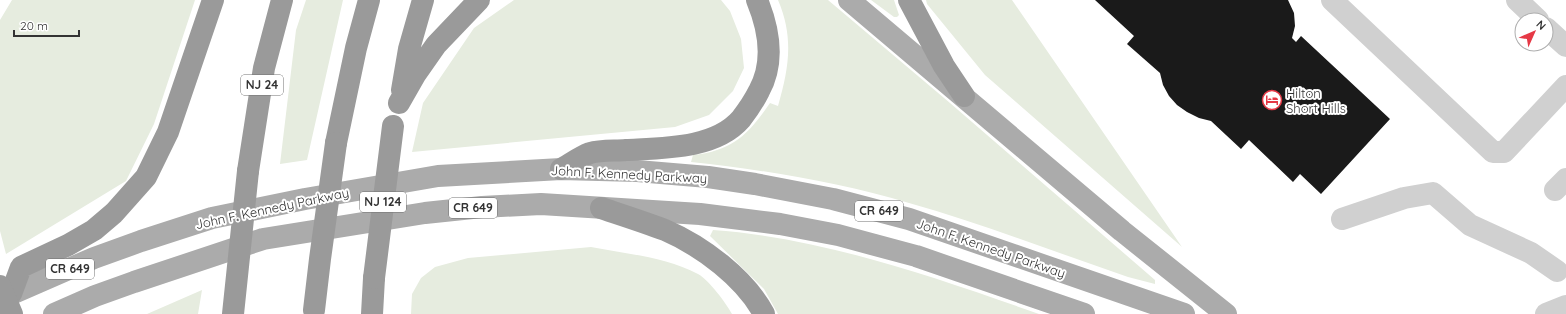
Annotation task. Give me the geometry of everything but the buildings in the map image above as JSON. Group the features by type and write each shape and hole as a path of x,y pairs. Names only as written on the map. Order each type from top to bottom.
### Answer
{"highway":[{"path":"6,298 21,267 68,245 94,230 114,213 146,177 168,132 213,0"},
{"name":"NJ 24","path":"233,314 248,171 264,68 282,0"},
{"path":"314,312 336,143 356,48 369,0"},
{"name":"NJ 124","path":"372,314 374,278 393,126 409,49 423,0"},
{"path":"399,103 415,75 436,45 479,0"},
{"path":"561,169 591,153 694,144 710,139 724,132 740,120 752,103 762,84 768,63 769,48 767,32 764,16 758,0"},
{"path":"909,0 944,66 964,96"},
{"path":"601,208 665,230 689,243 738,278 757,300 764,314"}],"main road":[{"path":"849,0 1122,231 1226,314"},
{"name":"John F. Kennedy Parkway","path":"6,298 94,258 212,218 305,199 438,176 561,169 708,177 755,184 833,199 909,219 1184,314"},
{"name":"CR 649","path":"54,314 127,284 263,239 425,213 482,207 541,204 700,214 780,224 838,235 916,256 1084,314"}],"lane":[{"path":"1332,0 1493,152 1504,152 1566,86"},
{"path":"1516,0 1529,12"},
{"path":"1554,35 1566,46"},
{"path":"1342,219 1404,198 1433,193 1470,225 1531,253 1557,271"},
{"path":"1546,314 1566,306"}],"shaded area":[{"path":"12,0 195,0 154,124 126,181 6,254 0,231 0,20"},
{"path":"306,0 343,0 307,160 280,164 296,30"},
{"path":"514,0 721,0 730,11 741,39 744,68 733,91 709,115 675,127 412,152 423,103 474,28"},
{"path":"778,0 828,0 1155,280 1155,284 1128,277 1019,238 937,211 882,196 801,178 691,162 693,155 718,150 738,140 754,124 770,103 778,106 787,66 788,40 783,14"},
{"path":"871,0 894,0 899,15 894,17"},
{"path":"926,0 1012,0 1182,247 985,75 927,4"},
{"path":"713,230 755,234 837,250 919,273 1039,314 778,314 764,289 710,236"},
{"path":"591,247 660,260 686,268 698,274 712,286 732,314 411,314 412,294 421,278 435,267 468,258"},
{"path":"202,290 198,314 147,314"}],"place":[{"name":"Hilton Short Hills","path":"1272,100"}]}
